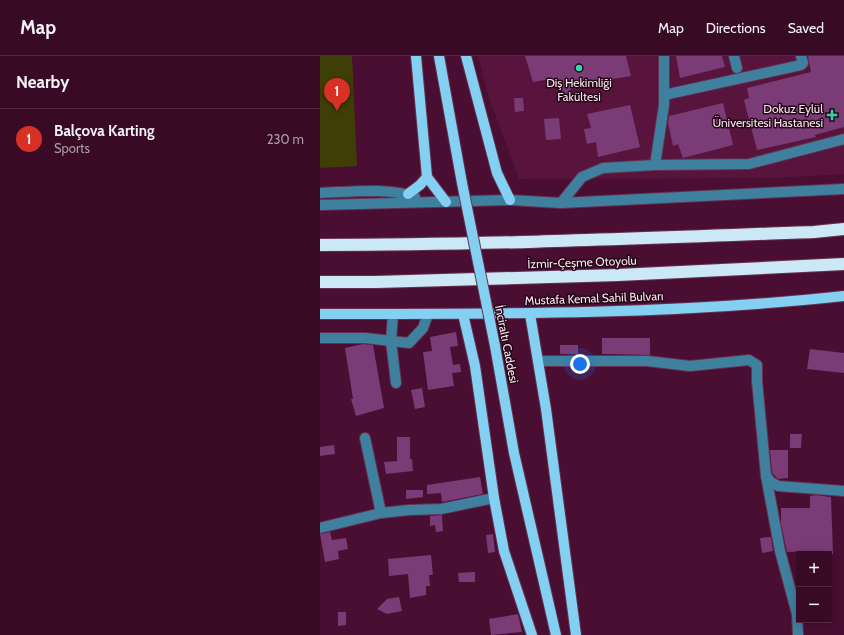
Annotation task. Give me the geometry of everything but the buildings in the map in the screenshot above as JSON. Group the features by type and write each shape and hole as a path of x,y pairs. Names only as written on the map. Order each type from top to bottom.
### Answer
{"highway":[{"name":"İzmir-Çeşme Otoyolu","path":"320,246 586,241 814,232 844,229"},
{"name":"İzmir-Çeşme Otoyolu","path":"320,282 610,276 817,267 844,264"}],"main road":[{"path":"416,56 426,177 446,202"},
{"name":"İnciraltı Caddesi","path":"439,56 514,453 556,635"},
{"path":"466,56 497,173 510,200"},
{"path":"408,194 420,185 426,177"},
{"name":"Mustafa Kemal Sahil Bulvarı","path":"320,314 530,314 695,308 844,296"},
{"path":"463,314 475,366 494,498 504,551 532,635"},
{"path":"530,314 546,409 576,635"}],"street":[{"path":"655,165 664,96 664,56"},
{"path":"734,56 737,68"},
{"path":"664,96 801,65 803,63 801,56"},
{"path":"561,203 582,177 603,168 655,165 749,164 844,139"},
{"path":"320,205 510,200 561,203 844,189"},
{"path":"320,193 373,192 408,194 432,202"},
{"path":"393,314 391,341 396,383"},
{"path":"320,338 365,338 409,342 423,328 428,314"},
{"path":"538,361 646,361 690,366 749,360 757,365 757,381 766,476 780,551 797,614 798,635"},
{"path":"366,438 382,513"},
{"path":"766,476 771,482 778,486 844,491"},
{"path":"320,528 382,513 441,509 494,498"}],"shaded area":[{"path":"320,56 352,56 357,166 320,168"},
{"path":"478,56 844,56 844,174 775,178 519,179 488,95"}],"place":[{"name":"Diş Hekimliği Fakültesi","path":"579,68"},
{"name":"Balçova Karting","path":"337,111"},
{"name":"Dokuz Eylül Üniversitesi Hastanesi","path":"832,115"}]}
